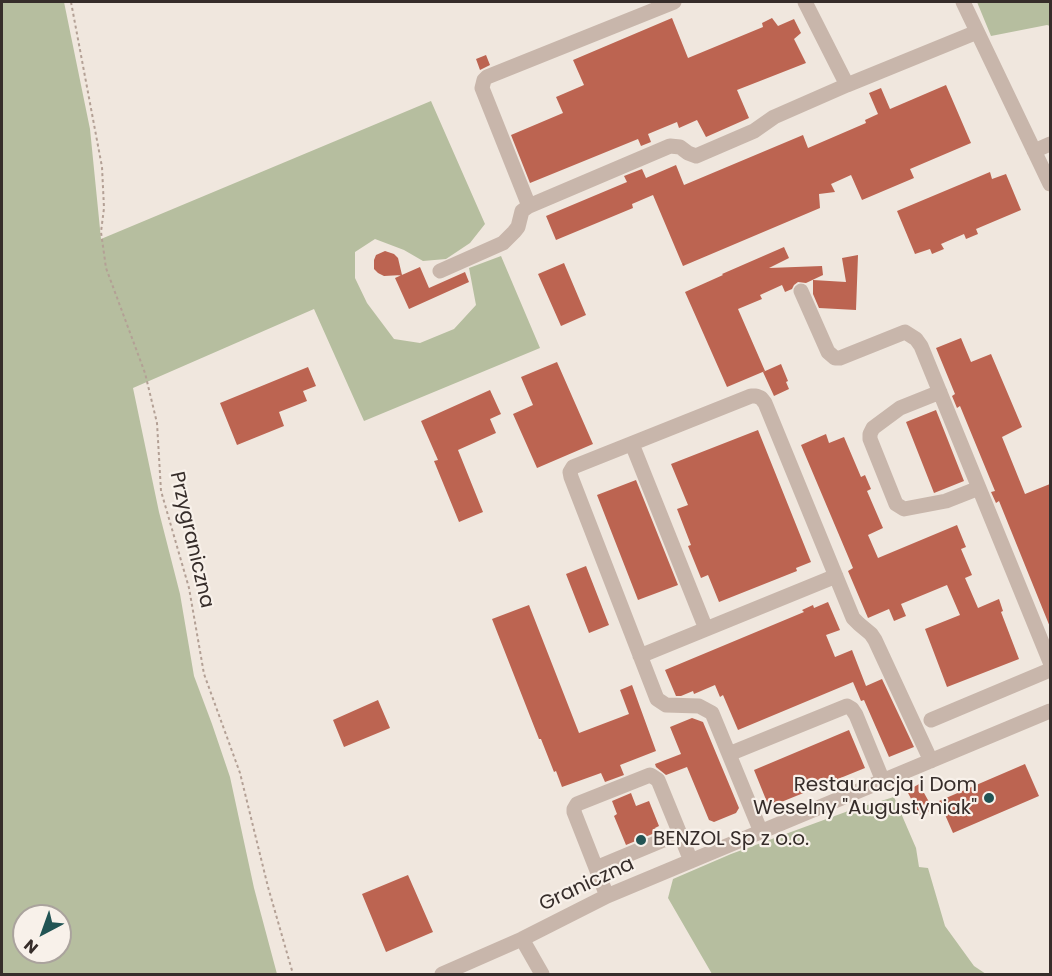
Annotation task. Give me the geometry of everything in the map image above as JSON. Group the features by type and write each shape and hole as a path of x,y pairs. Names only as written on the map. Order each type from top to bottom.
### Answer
{"street":[{"path":"529,206 482,88 484,80 674,2"},
{"path":"805,2 847,85"},
{"path":"963,2 1050,184"},
{"path":"440,271 503,243 518,227 522,211 529,206 670,146 680,147 696,156 754,131 774,117 977,32"},
{"path":"1035,151 1050,144"},
{"path":"801,291 828,352 835,358 905,332 921,346 1050,662"},
{"path":"940,392 900,408 873,428 870,440 896,504 904,509 946,501 979,488"},
{"path":"761,832 712,713 699,706 670,706 657,699 571,477 570,471 573,467 751,396 761,398 853,618 875,640 931,761"},
{"path":"632,444 706,629"},
{"path":"640,656 836,576"},
{"path":"931,720 1050,670"},
{"path":"729,754 847,706 856,715 883,781"},
{"name":"Graniczna","path":"442,975 522,939 607,896 1050,711"},
{"path":"607,896 574,812 577,804 650,775 658,780 691,861"},
{"path":"596,868 680,833"},
{"path":"522,939 542,975"}],"path":[{"name":"Przygraniczna","path":"71,2 102,167 105,208 101,232 106,268 145,373 158,423 161,491 189,588 204,674 240,773 268,887 293,975"}],"green space":[{"path":"2,2 64,2 90,129 101,239 431,101 485,224 470,243 446,259 423,261 404,250 375,239 355,252 355,278 367,303 394,339 420,343 454,329 476,305 469,268 501,256 540,348 364,421 314,309 133,388 159,512 180,594 194,676 230,777 254,888 277,974 2,974"},
{"path":"977,2 1050,2 1050,26 991,36"},
{"path":"894,797 916,848 919,867 928,868 945,926 974,966 986,974 712,974 668,898 673,879 731,854 851,810"}],"building":[{"path":"672,18 688,58 763,27 762,23 772,18 778,26 794,19 801,33 794,39 806,63 737,90 749,118 706,137 697,120 679,128 677,122 648,134 651,142 641,146 638,139 530,183 511,135 563,113 556,97 584,85 573,60"},
{"path":"486,55 490,65 480,70 476,59"},
{"path":"946,85 971,143 910,169 914,178 862,200 851,175 831,184 835,192 819,194 820,208 683,266 653,195 632,204 633,208 556,240 546,216 627,182 624,176 642,169 646,178 676,165 684,185 803,135 808,148 866,123 865,120 878,114 869,93 881,88 890,109"},
{"path":"990,172 992,179 1006,174 1021,210 976,229 978,234 966,239 964,234 941,244 944,249 932,254 930,249 915,254 897,211"},
{"path":"784,247 789,258 769,268 822,266 823,275 806,283 798,282 792,289 785,292 782,285 760,295 762,299 738,309 765,371 727,387 685,292"},
{"path":"385,251 398,258 402,275 384,276 374,269 376,255"},
{"path":"858,255 856,310 819,308 813,294 813,280 846,282 842,258"},
{"path":"564,263 586,315 561,326 538,274"},
{"path":"420,267 429,288 465,272 469,282 409,309 395,278"},
{"path":"961,338 971,362 991,354 1022,427 1002,437 1025,494 1050,484 1050,627 999,501 996,503 991,492 995,491 960,406 957,408 952,396 955,394 936,348"},
{"path":"557,362 593,444 537,468 513,414 533,405 521,377"},
{"path":"781,364 789,389 774,396 763,372"},
{"path":"308,367 316,386 303,391 307,401 279,412 284,426 237,445 220,403"},
{"path":"490,390 501,414 490,419 496,433 458,450 483,512 459,522 434,461 438,460 421,421"},
{"path":"936,410 964,481 934,493 906,422"},
{"path":"758,430 811,562 796,568 797,571 719,602 708,575 701,578 688,546 691,545 677,509 688,505 671,464"},
{"path":"826,434 829,443 844,437 861,477 865,475 871,489 867,491 883,528 868,535 878,558 957,525 966,547 961,549 972,575 965,578 978,608 999,599 1003,611 1001,612 1019,659 947,687 925,629 960,615 947,585 901,604 906,616 894,621 889,609 868,618 848,571 853,568 801,445"},
{"path":"636,480 678,585 638,600 597,495"},
{"path":"586,566 609,625 589,633 566,574"},
{"path":"828,602 840,630 826,635 835,657 852,650 866,686 882,679 914,747 889,757 864,700 861,701 853,682 738,730 723,695 720,697 715,685 694,694 693,691 676,696 665,670 804,612 802,610 813,605 814,608"},
{"path":"529,605 579,733 629,714 620,690 632,685 656,751 620,765 624,775 605,782 601,773 562,787 541,739 539,739 492,619"},
{"path":"378,700 390,728 344,747 333,720"},
{"path":"692,718 703,722 739,808 736,813 714,822 709,820 687,767 666,775 655,764 681,754 670,727"},
{"path":"849,730 865,768 769,807 754,770"},
{"name":"Restauracja i Dom Weselny \"Augustyniak\"","path":"1025,764 1039,796 953,833 939,801"},
{"path":"919,784 933,809 920,816 907,791"},
{"path":"631,793 636,806 649,801 659,826 655,828 657,832 626,845 614,816 617,814 612,801"},
{"path":"408,875 433,932 386,952 362,894"}],"place":[{"name":"Restauracja i Dom Weselny \"Augustyniak\"","path":"989,798"},
{"name":"BENZOL Sp z o.o.","path":"641,840"}]}
